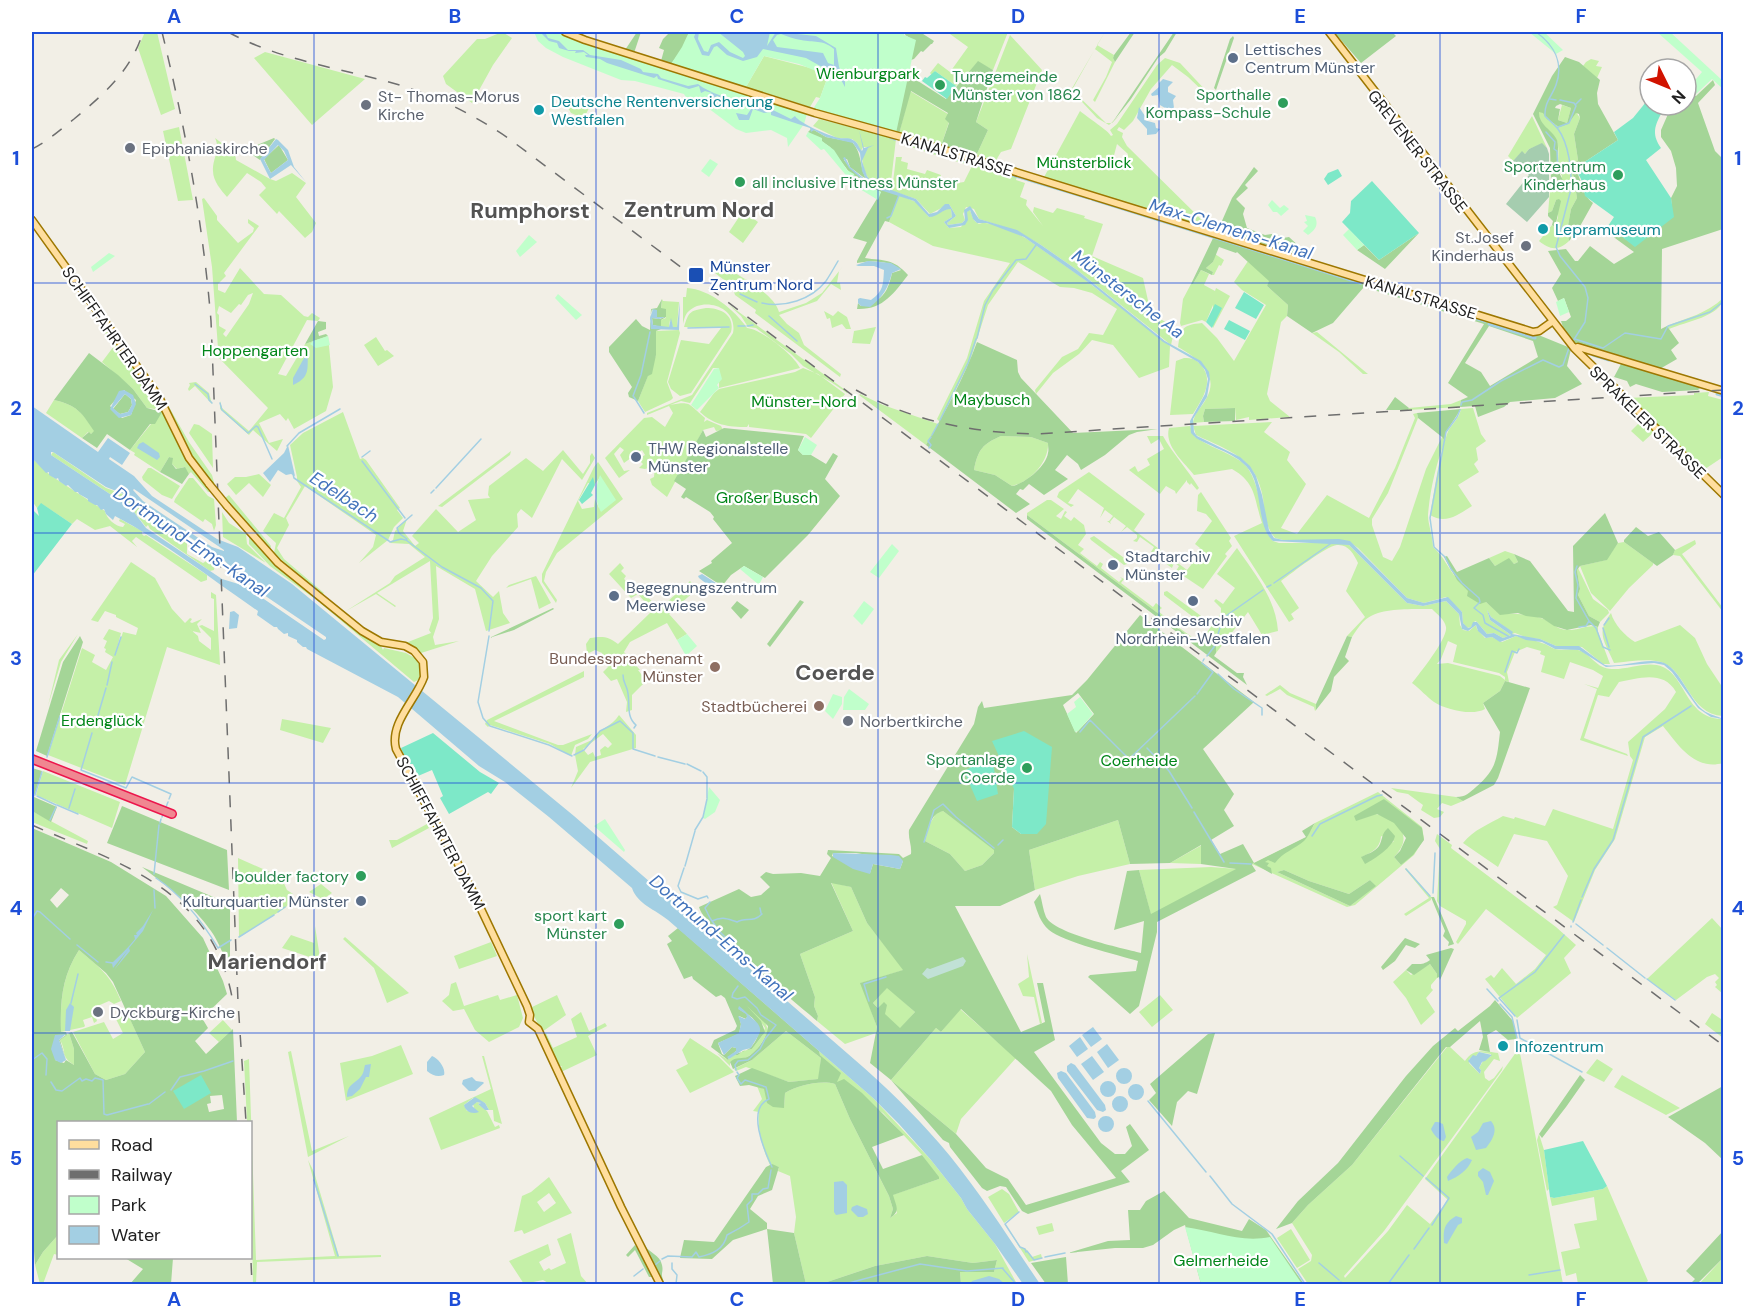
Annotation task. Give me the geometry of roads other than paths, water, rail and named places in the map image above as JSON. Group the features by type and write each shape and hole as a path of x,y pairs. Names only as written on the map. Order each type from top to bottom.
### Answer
{"highway":[{"path":"32,759 172,814"}],"main road":[{"name":"KANALSTRASSE","path":"565,32 815,114 909,139 1533,332 1539,331 1553,321"},
{"name":"GREVENER STRASSE","path":"1327,32 1534,297"},
{"name":"GREVENER STRASSE","path":"1327,32 1460,199 1572,346"},
{"name":"SCHIFFFAHRTER DAMM","path":"32,220 159,397 189,458 227,506 278,563 362,631 381,642 407,647 416,652 423,662 423,679 395,733 397,750 476,898 527,1005 530,1015 529,1022 538,1029 621,1207 660,1284"},
{"path":"1572,346 1724,392"},
{"name":"SPRAKELER STRASSE","path":"1572,346 1724,495"}],"water":[{"path":"540,32 547,32 548,38 559,41 568,50 583,50 590,55 621,60 643,72 658,74 661,78 688,86 698,84 714,93 744,104 749,102 755,107 773,110 791,119 795,116 822,132 853,140 862,151 859,130 864,148 874,145 868,148 862,161 872,183 916,199 929,214 949,204 956,216 947,223 948,225 962,223 965,220 964,210 970,206 979,219 1017,230 1077,270 1165,341 1201,361 1209,372 1210,379 1207,397 1193,419 1194,432 1197,436 1240,457 1250,466 1256,476 1269,530 1274,538 1350,541 1407,598 1424,603 1448,597 1462,612 1463,623 1468,628 1473,622 1477,622 1487,634 1494,633 1503,638 1511,635 1490,620 1487,610 1491,617 1513,632 1512,634 1540,639 1556,646 1579,646 1605,665 1661,662 1679,676 1703,710 1723,719 1711,717 1698,708 1672,672 1664,665 1654,663 1606,667 1579,650 1555,649 1542,642 1516,636 1500,642 1492,637 1486,638 1478,631 1476,625 1468,631 1462,629 1459,614 1446,601 1423,606 1407,603 1349,545 1273,541 1267,534 1255,483 1246,466 1235,457 1196,438 1191,433 1190,421 1205,394 1208,379 1205,370 1198,362 1163,342 1092,285 1024,237 987,223 977,223 970,210 967,212 968,220 965,225 949,228 944,222 952,217 951,209 929,217 914,201 880,190 864,181 849,168 843,158 845,157 850,167 867,181 862,171 860,153 853,143 826,137 814,130 811,132 810,128 771,115 771,112 764,113 753,109 749,120 739,120 736,113 747,115 751,109 747,107 749,105 735,104 717,96 714,98 708,95 712,93 705,91 701,93 699,86 689,89 658,79 657,76 654,78 600,59 586,57 585,55 588,55 584,52 575,53 576,51 569,51 559,48 557,43 549,41"},
{"path":"696,32 699,32 698,39 704,51 708,52 711,45 719,42 730,52 743,58 745,56 743,52 718,32 761,34 770,32 767,46 776,32 816,36 836,48 839,67 845,78 845,87 835,69 822,67 806,58 763,49 757,57 743,61 727,55 717,46 709,56 702,55 694,37","holes":["781,34 830,46 834,49 834,65 828,63 823,53 777,47 773,40"]},
{"path":"1163,79 1173,82 1168,87 1168,92 1176,96 1173,100 1174,108 1170,111 1160,105 1158,95 1152,96 1151,94 1159,87"},
{"path":"1139,107 1145,116 1144,120 1155,123 1156,128 1160,129 1156,134 1147,135 1147,129 1137,118"},
{"path":"276,139 278,140 288,150 294,167 306,182 291,165 270,179 260,159","holes":["278,145 288,160 271,173 264,160"]},
{"path":"868,261 891,263 901,269 892,273 884,292 870,307 861,306 858,299 871,300 881,290 884,270 874,266 856,265"},
{"path":"680,301 679,330 651,329 650,318 653,309 657,310 657,317 665,317 652,318 653,325 669,327 671,318 673,327 677,327"},
{"path":"309,349 306,374 293,385 293,378"},
{"path":"124,390 133,395 136,404 131,415 119,418 110,409 119,391","holes":["125,394 131,399 132,405 128,412 120,414 113,408"]},
{"path":"32,406 98,452 108,438 130,453 122,465 110,457 109,459 134,476 152,496 217,539 238,547 292,584 574,816 888,1090 953,1160 992,1212 1040,1284 1023,1284 931,1160 873,1098 668,920 642,903 632,888 549,817 505,782 479,766 398,697 303,647 297,640 288,636 288,633 284,634 257,615 258,611 170,549 115,516 113,520 104,509 101,510 97,505 59,481 58,478 49,475 49,472 46,473 32,458","holes":["51,452 106,487 129,496 225,561 242,580 326,639 324,640 245,586 222,579 146,528 131,508 51,455","134,489 224,550 224,551 212,547 143,501"]},
{"path":"143,442 159,453 160,457 157,460 137,448"},
{"path":"288,445 295,476 286,475 278,470 270,482 263,473 284,453"},
{"path":"702,574 719,585 716,591 699,578 698,576"},
{"path":"234,611 239,615 237,628 229,629 230,612"},
{"path":"833,853 891,855 899,856 903,861 900,869 873,864 870,874 853,869 833,857"},
{"path":"153,910 143,931 129,948 130,951 114,970 128,950 113,968 112,963 135,939 134,935 137,935 136,933"},
{"path":"70,1003 74,1007 70,1031 65,1031 66,1010"},
{"path":"739,1006 757,1023 760,1033 751,1048 729,1059 727,1057 736,1051 736,1048 732,1047 724,1055 718,1043 739,1033 741,1024 738,1016 745,1019 747,1017 738,1009"},
{"path":"1093,1027 1102,1039 1091,1047 1082,1035"},
{"path":"66,1034 59,1040 66,1060 61,1063 55,1060 51,1049 55,1035"},
{"path":"1080,1037 1088,1049 1077,1057 1069,1046"},
{"path":"1107,1044 1119,1060 1108,1068 1097,1052"},
{"path":"1479,1052 1492,1055 1482,1062 1479,1068 1480,1074 1468,1061"},
{"path":"432,1056 441,1064 444,1075 436,1076 427,1071 427,1062"},
{"path":"1092,1056 1104,1072 1093,1080 1081,1064"},
{"path":"1071,1063 1075,1065 1105,1105 1106,1110 1103,1112 1097,1110 1067,1071 1067,1066"},
{"path":"371,1064 369,1077 366,1077 360,1089 347,1097 348,1089 360,1078 365,1065"},
{"path":"1124,1068 1132,1076 1124,1084 1116,1076"},
{"path":"1061,1071 1066,1073 1095,1112 1094,1119 1087,1118 1058,1078 1057,1073"},
{"path":"472,1077 484,1083 475,1091 469,1091 462,1084 463,1080"},
{"path":"1108,1081 1116,1089 1108,1097 1100,1089"},
{"path":"1136,1084 1144,1092 1136,1100 1128,1092"},
{"path":"1120,1096 1128,1104 1120,1112 1112,1104"},
{"path":"475,1097 485,1103 489,1110 485,1110 478,1104 481,1103 477,1102 472,1106 479,1112 467,1111 464,1105"},
{"path":"1106,1116 1114,1124 1106,1132 1098,1124"},
{"path":"1491,1121 1495,1131 1492,1138 1486,1148 1476,1150 1471,1137 1478,1132 1483,1123"},
{"path":"1435,1122 1443,1124 1446,1137 1444,1141 1436,1137 1431,1129"},
{"path":"1467,1158 1472,1160 1468,1167 1448,1181 1447,1177 1451,1172"},
{"path":"1483,1168 1490,1172 1494,1181 1488,1195 1478,1176 1478,1172"},
{"path":"843,1181 847,1185 847,1213 836,1215 834,1212 834,1182"},
{"path":"857,1205 867,1209 868,1214 858,1217 851,1210"},
{"path":"1456,1216 1462,1218 1462,1223 1458,1225 1447,1244 1444,1243 1445,1227"},
{"path":"989,1276 1005,1284 970,1284 972,1281"}],"waterway":[{"path":"1536,32 1548,43 1558,62 1558,77 1547,103 1545,116 1562,135 1570,166 1571,189 1556,247 1560,256 1585,287 1588,298 1585,322 1573,341"},
{"path":"1550,99 1556,100"},
{"path":"1576,104 1581,99"},
{"path":"1558,127 1569,123 1576,106 1574,103 1560,100"},
{"path":"1546,132 1555,142 1558,171"},
{"name":"Max-Clemens-Kanal","path":"890,138 895,140"},
{"name":"Max-Clemens-Kanal","path":"901,141 952,158"},
{"name":"Max-Clemens-Kanal","path":"956,159 1089,199"},
{"path":"887,218 891,216 899,195"},
{"name":"Max-Clemens-Kanal","path":"1092,200 1361,284"},
{"path":"977,338 985,305 993,290 1016,260 1026,259 1036,245"},
{"path":"762,303 788,303 805,298 820,288 838,261"},
{"name":"Max-Clemens-Kanal","path":"1365,285 1485,322"},
{"path":"740,294 757,302"},
{"path":"1575,339 1603,348 1625,333 1661,339 1668,326 1710,312 1724,301"},
{"path":"769,316 797,341"},
{"name":"Max-Clemens-Kanal","path":"1489,324 1535,338"},
{"path":"747,326 753,325"},
{"path":"738,326 745,326"},
{"path":"688,328 729,327"},
{"path":"633,396 641,375 650,332"},
{"path":"940,420 968,363 976,339"},
{"path":"1461,405 1462,402 1472,400 1501,381 1543,360 1559,367 1563,365 1570,345"},
{"path":"1593,355 1609,360"},
{"name":"Edelbach","path":"195,384 208,394 212,403"},
{"path":"1717,394 1724,396"},
{"path":"634,397 644,413"},
{"name":"Edelbach","path":"220,403 222,410 248,433 256,426 258,427 272,459"},
{"path":"287,446 299,433 340,409"},
{"path":"1460,410 1446,432 1430,518 1434,547 1445,557 1462,583 1479,598 1480,602 1474,608 1483,615 1485,623 1508,636"},
{"path":"932,435 938,424"},
{"path":"929,448 931,445 928,441 931,437"},
{"path":"436,488 481,439"},
{"path":"362,457 370,451"},
{"path":"362,461 405,518"},
{"name":"Edelbach","path":"293,474 294,478 389,541"},
{"path":"431,493 434,490"},
{"path":"399,533 397,528 412,515"},
{"name":"Edelbach","path":"400,534 407,539"},
{"name":"Edelbach","path":"390,542 406,540 442,567 481,588 493,601 489,631"},
{"path":"1274,583 1333,542"},
{"path":"1577,566 1575,572 1578,585 1576,598 1589,621 1596,628 1603,647 1610,650"},
{"path":"1267,587 1271,585"},
{"path":"1207,656 1214,647 1223,618 1263,590"},
{"path":"1604,625 1609,618"},
{"path":"1579,627 1586,626 1589,621"},
{"path":"1603,628 1609,647"},
{"name":"Edelbach","path":"489,636 478,702 483,718 490,726 549,745 572,756"},
{"path":"115,655 121,637"},
{"path":"1505,672 1512,651 1517,653 1519,649"},
{"path":"107,685 112,662"},
{"path":"1197,694 1213,672 1202,663"},
{"path":"1218,674 1234,689 1262,708 1262,715"},
{"path":"623,675 631,717 636,725 634,728"},
{"path":"96,722 106,688"},
{"path":"1080,732 1090,720 1129,759 1195,696"},
{"path":"1582,897 1594,869 1613,840 1643,737 1691,706"},
{"path":"47,757 60,716"},
{"name":"Edelbach","path":"574,755 584,750 600,731 620,721 633,733 633,749 655,756"},
{"path":"92,733 81,770 126,788 132,777 171,794 169,799"},
{"path":"1147,748 1169,771 1192,808"},
{"name":"Edelbach","path":"658,757 685,764"},
{"name":"Edelbach","path":"687,764 701,771"},
{"path":"35,795 42,772"},
{"name":"Edelbach","path":"703,772 707,777 707,798"},
{"path":"69,808 75,789"},
{"path":"1312,836 1320,824 1382,795"},
{"path":"37,796 56,805"},
{"name":"Edelbach","path":"695,830 703,817 707,799"},
{"path":"166,807 168,802"},
{"path":"924,842 934,810 943,804 994,848"},
{"path":"57,805 78,814"},
{"path":"50,820 56,807"},
{"path":"1194,812 1224,862"},
{"path":"160,823 161,819"},
{"path":"154,874 159,825"},
{"name":"Edelbach","path":"685,866 695,831"},
{"path":"998,845 1003,840"},
{"path":"1433,893 1435,853"},
{"path":"1230,863 1251,864"},
{"name":"Edelbach","path":"684,868 678,886 681,892 698,899 707,896 708,898"},
{"path":"1406,869 1430,896"},
{"path":"156,878 191,910 218,948 231,940"},
{"path":"154,890 155,908"},
{"path":"1573,922 1581,900"},
{"name":"Edelbach","path":"710,902 705,908 710,918 738,950"},
{"path":"278,912 285,907"},
{"path":"760,908 761,913"},
{"path":"32,919 37,911 40,912 70,939"},
{"name":"Dortmund-Ems-Kanal","path":"712,921 722,918 737,922 756,918 762,914"},
{"path":"239,937 274,915"},
{"path":"1576,924 1603,945"},
{"path":"1515,1016 1499,998 1535,972 1564,935"},
{"path":"77,945 98,962"},
{"path":"1607,948 1645,978"},
{"name":"Edelbach","path":"739,952 754,965"},
{"path":"106,962 113,963"},
{"path":"71,1003 78,974"},
{"path":"869,1001 864,984 886,977"},
{"path":"1647,979 1675,1000"},
{"name":"Edelbach","path":"736,1070 735,1065 738,1061 748,1060 760,1049 776,1025 761,1015 745,997 737,999 732,997 738,986"},
{"path":"1487,989 1498,1001"},
{"path":"1500,1004 1512,1017 1517,1038"},
{"path":"1517,1020 1520,1038 1582,1072"},
{"path":"32,1060 42,1053 47,1059 46,1075"},
{"path":"171,1090 180,1077 233,1061"},
{"name":"Edelbach","path":"737,1072 739,1075 737,1078 741,1084 745,1080 766,1087 769,1099 762,1104 758,1120 761,1140 772,1167"},
{"path":"51,1082 56,1090 62,1091 80,1078 82,1081 86,1079 92,1081 95,1078 103,1080 104,1114 107,1115 148,1104"},
{"path":"149,1104 165,1092"},
{"path":"1148,1101 1206,1172"},
{"path":"1400,1156 1423,1176"},
{"name":"Edelbach","path":"662,1259 668,1256 692,1257 696,1252 699,1257 717,1250 726,1240 727,1235 749,1222 747,1205 752,1200 752,1194 758,1194 768,1188 771,1170"},
{"path":"1210,1176 1232,1204 1272,1234 1305,1284"},
{"path":"1426,1178 1449,1198 1432,1225"},
{"path":"314,1180 338,1256"},
{"path":"626,1211 632,1222"},
{"path":"1019,1212 1005,1224 1020,1247 1026,1252"},
{"path":"633,1225 649,1254"},
{"path":"1414,1249 1429,1228"},
{"path":"1027,1251 1034,1260 1042,1258"},
{"path":"1045,1257 1065,1253"},
{"path":"1388,1284 1409,1255"},
{"name":"Edelbach","path":"655,1265 660,1261"},
{"path":"672,1263 672,1269 677,1275 676,1284"},
{"path":"1319,1263 1339,1280"},
{"path":"845,1284 920,1264 967,1271 1003,1268"},
{"name":"Edelbach","path":"634,1276 643,1269"},
{"path":"1003,1269 1016,1284"},
{"path":"1529,1275 1560,1270"}],"railway":[{"path":"32,149 59,131 106,91 131,59 143,32"},
{"path":"162,32 192,175 211,321 238,1002 246,1121"},
{"path":"228,32 289,57 396,84 425,94 468,114 508,138 1724,1046"},
{"path":"856,390 899,410 943,423 989,431 1036,434 1724,390"},
{"path":"32,825 128,868 157,885 183,905 204,930 221,960 232,997"},
{"path":"251,1259 252,1284"}],"place":[{"name":"Lettisches Centrum Münster","path":"1233,58"},
{"name":"Turngemeinde Münster von 1862","path":"940,85"},
{"name":"Sporthalle Kompass-Schule","path":"1283,103"},
{"name":"St- Thomas-Morus Kirche","path":"366,105"},
{"name":"Deutsche Rentenversicherung Westfalen","path":"539,110"},
{"name":"Epiphaniaskirche","path":"130,148"},
{"name":"Sportzentrum Kinderhaus","path":"1618,175"},
{"name":"all inclusive Fitness Münster","path":"740,182"},
{"name":"Lepramuseum","path":"1543,229"},
{"name":"St.Josef Kinderhaus","path":"1526,246"},
{"name":"Münster Zentrum Nord","path":"696,275"},
{"name":"THW Regionalstelle Münster","path":"636,457"},
{"name":"Stadtarchiv Münster","path":"1113,565"},
{"name":"Begegnungszentrum Meerwiese","path":"614,596"},
{"name":"Landesarchiv Nordrhein-Westfalen","path":"1193,601"},
{"name":"Bundessprachenamt Münster","path":"715,667"},
{"name":"Stadtbücherei","path":"819,706"},
{"name":"Norbertkirche","path":"848,721"},
{"name":"Sportanlage Coerde","path":"1027,768"},
{"name":"boulder factory","path":"361,876"},
{"name":"Kulturquartier Münster","path":"361,901"},
{"name":"sport kart Münster","path":"619,924"},
{"name":"Dyckburg-Kirche","path":"98,1012"},
{"name":"Infozentrum","path":"1503,1046"}],"district":[{"name":"Zentrum Nord","path":"699,209"},
{"name":"Rumphorst","path":"530,210"},
{"name":"Coerde","path":"835,672"},
{"name":"Mariendorf","path":"267,961"}],"park label":[{"name":"Wienburgpark","path":"868,73"},
{"name":"Münsterblick","path":"1084,162"},
{"name":"Hoppengarten","path":"255,350"},
{"name":"Maybusch","path":"992,399"},
{"name":"Münster-Nord","path":"804,401"},
{"name":"Großer Busch","path":"767,497"},
{"name":"Erdenglück","path":"102,720"},
{"name":"Coerheide","path":"1139,760"},
{"name":"Gelmerheide","path":"1221,1260"}],"water label":[{"name":"Münstersche Aa","path":"1128,294"}]}
